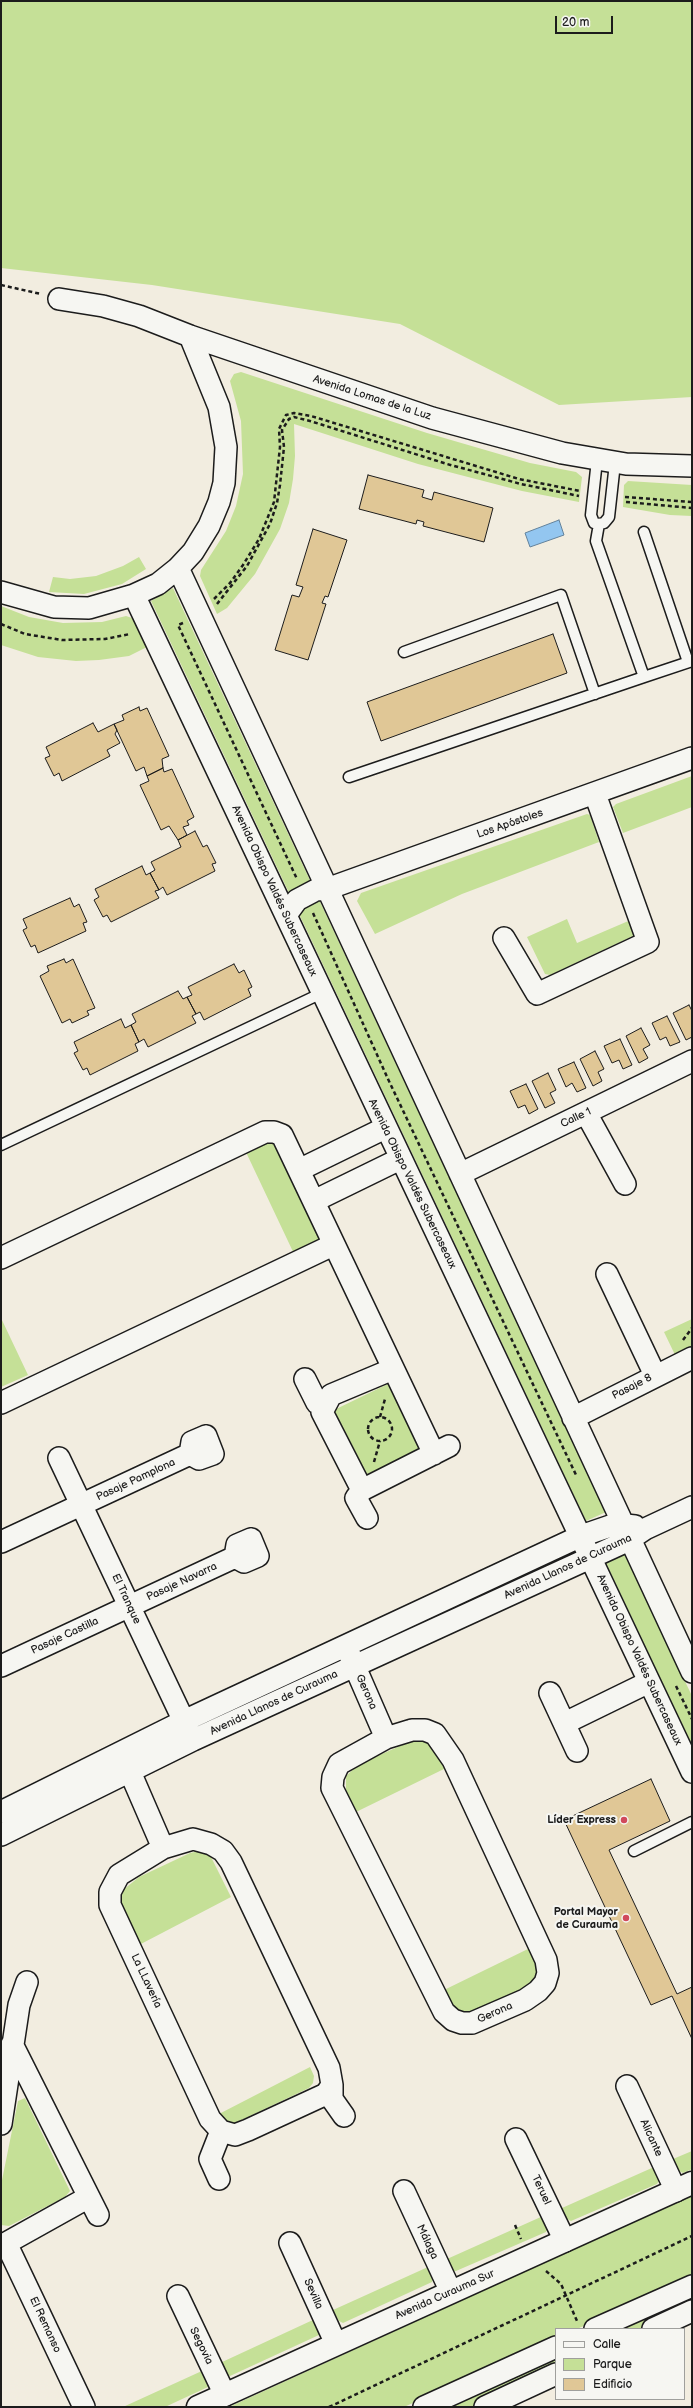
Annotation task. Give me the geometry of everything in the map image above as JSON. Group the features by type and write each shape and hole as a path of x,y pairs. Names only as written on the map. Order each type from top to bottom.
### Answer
{"street":[{"name":"Avenida Lomas de la Luz","path":"59,299 103,306 139,316 190,336 432,418 562,453 606,461 692,466"},
{"path":"1,592 25,600 72,609 107,604 134,595 158,584 178,568 192,552 208,526 219,502 226,465 224,427 219,406 190,336"},
{"path":"178,568 573,1418 633,1530 692,1672"},
{"name":"Avenida Obispo Valdés Subercaseaux","path":"134,595 385,1128 581,1536 692,1772"},
{"name":"Los Apóstoles","path":"300,897 316,890 327,889 595,794 692,758"},
{"path":"504,938 537,994 648,942 595,794"},
{"path":"286,916 300,897"},
{"name":"Calle 1","path":"460,1174 692,1062"},
{"path":"586,1113 624,1184"},
{"path":"299,1170 385,1128"},
{"path":"1,1258 265,1132 274,1132 282,1135 314,1201 333,1245 393,1368 441,1450 362,1490 356,1498 367,1518"},
{"path":"314,1201 400,1159"},
{"path":"1,1403 333,1245"},
{"path":"607,1274 655,1375"},
{"name":"Pasaje 8","path":"573,1418 655,1375 692,1358"},
{"path":"362,1490 322,1412 331,1395 393,1368"},
{"path":"305,1378 317,1403 325,1406"},
{"name":"Pasaje Pamplona","path":"1,1542 82,1506 190,1454"},
{"name":"El Tranque","path":"59,1458 193,1740"},
{"path":"633,1530 692,1507"},
{"name":"Avenida Llanos de Curauma","path":"1,1836 125,1761 184,1721 581,1536 599,1529 633,1530"},
{"name":"Avenida Llanos de Curauma","path":"1,1812 125,1761 193,1740 590,1557 633,1530"},
{"name":"Pasaje Navarra","path":"129,1606 235,1557"},
{"name":"Pasaje Castilla","path":"1,1666 129,1606"},
{"name":"Gerona","path":"346,1646 386,1738"},
{"path":"565,1723 649,1682"},
{"path":"550,1693 565,1723 576,1751"},
{"name":"Gerona","path":"412,1730 425,1730 435,1734 444,1746 546,1960 548,1973 545,1983 538,1991 525,2000 472,2023 462,2024 452,2020 444,2012 332,1788 333,1778 339,1764 386,1738 412,1730"},
{"path":"125,1761 163,1848"},
{"name":"La LLavería","path":"222,2131 210,2119 110,1905 110,1892 119,1875 163,1848 193,1840 211,1844 223,1851 231,1862 329,2068 332,2085 332,2098 344,2116"},
{"path":"1,2124 12,2044 19,2005 26,1982"},
{"name":"El Remanso","path":"12,2044 93,2206 4,2245 84,2407"},
{"path":"219,2179 210,2159 222,2131 235,2135 248,2130 326,2094 332,2085"},
{"name":"Alicante","path":"627,2086 684,2187"},
{"name":"Teruel","path":"516,2139 565,2241"},
{"name":"Avenida Curauma Sur","path":"198,2407 684,2187"},
{"name":"Málaga","path":"404,2191 450,2292"},
{"name":"Sevilla","path":"290,2243 336,2344"},
{"path":"587,2326 692,2286"},
{"name":"Segovia","path":"178,2296 225,2395"},
{"path":"655,2328 692,2311"},
{"path":"424,2407 555,2347"},
{"path":"485,2407 555,2374"}],"lane":[{"path":"606,461 611,498 609,517 604,523 599,524 591,519 593,496 606,461"},
{"path":"599,524 596,541 644,677"},
{"path":"349,777 690,662 644,532"},
{"path":"404,652 561,595 595,694"},
{"path":"1,1145 322,993"},
{"path":"634,1851 692,1822"}],"path":[{"path":"1,285 59,299"},
{"path":"578,1478 388,1079 309,905 300,897 297,891 299,882 178,625 197,610 218,597 230,583 259,539 274,502 280,447 279,429 286,415 294,413 519,479 593,496"},
{"path":"197,610 221,601 262,541 277,503 284,447 282,430 289,419 294,417 521,484 593,496"},
{"path":"611,498 692,502"},
{"path":"611,498 692,508"},
{"path":"1,624 25,634 62,640 105,639 129,635 150,628"},
{"path":"377,1417 384,1418 391,1423 392,1431 388,1438 376,1441 368,1433 368,1425 377,1417"},
{"path":"675,1685 692,1719"},
{"path":"515,2225 530,2256 561,2284 566,2295 587,2326"},
{"path":"329,2407 692,2236"}],"green space":[{"path":"1,1 692,1 692,397 559,405 400,324 152,285 1,268"},
{"path":"241,372 427,433 530,463 576,472 582,477 579,502 522,491 418,464 294,424 295,456 293,479 289,503 280,529 255,574 227,608 217,614 200,576 201,570 226,531 236,506 243,474 241,421 230,381 234,374"},
{"path":"628,481 692,485 692,516 670,515 623,507 624,485"},
{"path":"139,557 146,569 122,584 84,594 49,592 53,577 70,579 96,576 123,566"},
{"path":"173,588 606,1512 586,1521 151,601"},
{"path":"1,606 29,617 63,623 102,622 126,616 132,618 137,623 147,647 129,656 99,660 76,661 38,657 1,645"},
{"path":"692,776 692,807 623,833 613,807 616,804"},
{"path":"587,814 590,815 599,842 462,894 375,934 357,901 361,893"},
{"path":"567,919 577,943 633,919 637,931 633,936 550,975 545,974 527,937"},
{"path":"274,1138 323,1243 296,1258 244,1148"},
{"path":"1,1318 28,1375 1,1387"},
{"path":"692,1319 692,1352 677,1359 664,1332"},
{"path":"390,1383 421,1453 367,1474 334,1410"},
{"path":"623,1551 692,1696 692,1745 604,1559"},
{"path":"557,1556 560,1563 366,1653 363,1646"},
{"path":"416,1739 432,1745 446,1768 356,1812 346,1790 346,1776 359,1764"},
{"path":"199,1851 211,1857 231,1897 139,1945 122,1909 119,1898 123,1890 139,1877 190,1853"},
{"path":"532,1947 542,1972 536,1986 466,2016 455,2012 444,1990"},
{"path":"310,2067 314,2076 313,2083 309,2088 233,2124 217,2115"},
{"path":"25,2098 70,2191 65,2197 9,2226 1,2225 1,2185 18,2101"},
{"path":"692,2151 692,2169 683,2173 677,2170 673,2159"},
{"path":"654,2167 660,2179 657,2184 571,2221 567,2219 562,2208"},
{"path":"692,2195 692,2277 579,2328 555,2328 555,2338 404,2407 229,2407"},
{"path":"543,2216 548,2228 546,2232 456,2271 452,2271 447,2259"},
{"path":"428,2267 433,2278 432,2282 343,2323 339,2321 333,2310"},
{"path":"692,2296 692,2307 645,2328 622,2328"},
{"path":"315,2319 320,2331 319,2335 230,2376 226,2375 220,2363"},
{"path":"555,2358 555,2369 474,2407 450,2407"},
{"path":"204,2370 209,2382 208,2387 165,2407 123,2407"}],"water":[{"path":"559,520 564,535 530,547 525,533"}],"building":[{"path":"368,475 424,490 422,497 432,500 434,492 493,508 484,542 423,526 424,522 417,520 416,524 359,509"},
{"path":"313,529 347,540 328,597 325,596 322,603 326,604 308,660 275,650 292,595 299,597 303,587 296,585"},
{"path":"553,634 567,673 381,741 367,702"},
{"path":"139,707 140,711 147,708 169,756 162,759 163,768 147,776 144,767 136,771 114,724 124,720 122,715"},
{"path":"93,723 98,732 114,724 117,730 115,734 120,743 107,750 110,756 62,781 59,773 54,776 45,758 50,756 46,747"},
{"path":"163,768 164,772 172,769 194,817 187,821 189,825 183,827 187,835 178,840 169,826 161,830 140,785 149,781 147,776"},
{"path":"195,831 203,847 207,845 216,863 212,864 215,871 167,895 163,887 159,890 150,873 155,870 151,862 181,847 178,840"},
{"path":"142,866 146,875 150,873 159,890 155,891 159,898 111,922 107,915 103,917 94,900 99,897 95,889"},
{"path":"70,898 74,907 79,904 87,922 83,923 86,931 38,953 35,945 31,947 23,930 27,928 23,919"},
{"path":"64,959 66,963 73,959 95,1008 87,1011 89,1015 72,1023 70,1019 62,1023 40,976 49,971 47,966"},
{"path":"234,964 239,973 244,970 252,987 248,989 251,996 204,1020 200,1012 196,1014 187,997 192,995 188,987"},
{"path":"178,991 183,999 187,997 196,1014 192,1016 196,1023 148,1047 144,1039 139,1042 131,1025 136,1022 132,1014"},
{"path":"689,1005 692,1011 692,1037 686,1040 673,1013"},
{"path":"667,1016 680,1042 670,1046 666,1037 660,1040 652,1023"},
{"path":"121,1019 125,1028 131,1025 139,1042 135,1044 138,1051 90,1075 87,1068 83,1070 74,1053 78,1051 74,1042"},
{"path":"641,1028 650,1045 643,1049 648,1058 639,1063 626,1036"},
{"path":"620,1039 632,1065 623,1069 619,1060 612,1063 604,1046"},
{"path":"595,1051 604,1069 598,1072 602,1081 593,1086 580,1059"},
{"path":"574,1062 586,1088 577,1092 572,1083 566,1087 558,1069"},
{"path":"548,1073 556,1090 550,1093 555,1103 545,1108 532,1081"},
{"path":"526,1084 538,1109 529,1114 525,1105 518,1108 510,1091"},
{"name":"Portal Mayor de Curauma","path":"651,1779 670,1821 609,1850 677,1994 692,1987 692,2039 672,1996 651,2005 564,1820"}],"place":[{"name":"Líder Express","path":"624,1820"},
{"name":"Portal Mayor de Curauma","path":"626,1918"}]}
